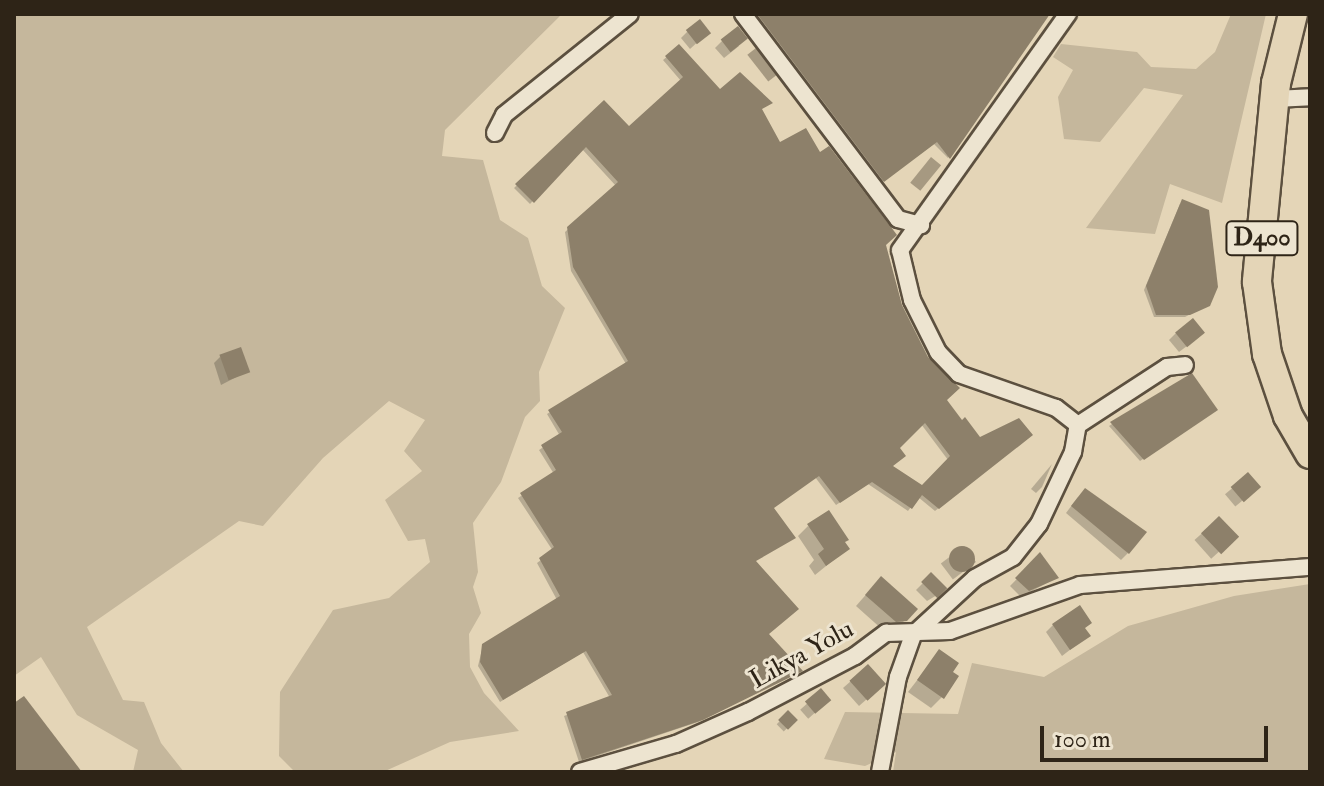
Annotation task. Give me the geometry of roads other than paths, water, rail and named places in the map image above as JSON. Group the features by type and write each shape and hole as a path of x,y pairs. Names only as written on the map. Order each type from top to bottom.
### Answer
{"highway":[{"name":"D400","path":"1293,14 1275,99 1257,282 1267,354 1288,416 1310,454"}],"street":[{"path":"495,133 504,115 630,14"},
{"path":"743,14 898,219 921,225"},
{"path":"1068,14 921,225 900,250 912,300 938,352 959,374 1056,408 1078,425"},
{"path":"1275,99 1310,97"},
{"path":"880,772 898,677 913,635 975,578 1013,557 1030,535 1073,452 1078,425 1167,367 1185,365"},
{"name":"Likya Yolu","path":"580,772 676,744 748,712 855,656 886,633 913,635 950,631 1080,585 1310,567"}]}
